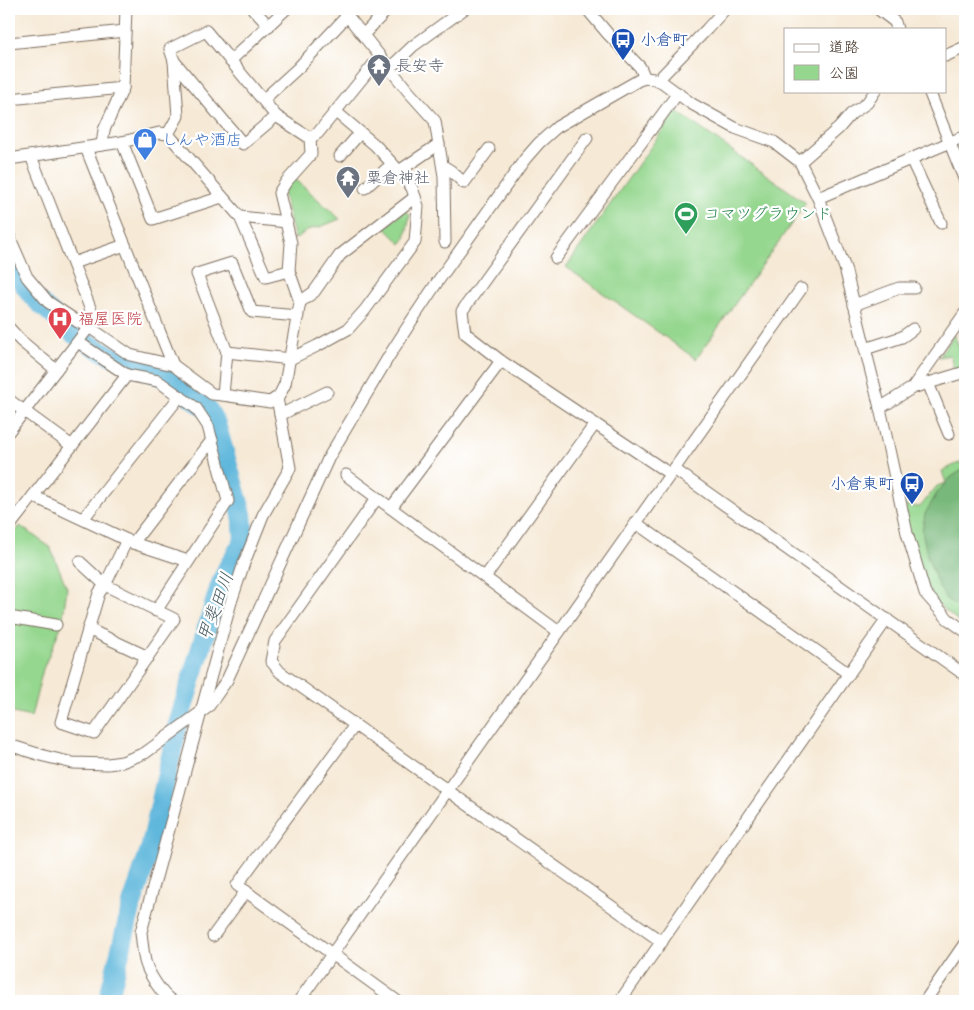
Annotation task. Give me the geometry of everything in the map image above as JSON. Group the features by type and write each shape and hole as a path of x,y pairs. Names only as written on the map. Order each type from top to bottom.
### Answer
{"street":[{"path":"102,145 104,130 123,88 126,9"},
{"path":"253,9 269,26"},
{"path":"230,61 286,9"},
{"path":"363,35 388,9"},
{"path":"310,138 336,112 374,65 386,63 464,9"},
{"path":"587,9 640,67 645,78"},
{"path":"658,80 725,9"},
{"path":"878,9 895,22 896,28"},
{"path":"263,100 298,68 345,12 408,91 436,121 443,166 445,242"},
{"path":"9,43 125,31"},
{"path":"168,134 178,116 174,62 170,49 206,31 276,116 310,138"},
{"path":"946,56 965,48"},
{"path":"174,62 243,144 276,116"},
{"path":"9,745 73,763 100,764 122,762 146,753 208,707 226,680 329,457 389,356 438,281 525,159 539,143 557,127 645,78 662,82 692,104 735,128 774,142 800,162 818,198 845,268 880,408 907,533 925,593 948,619 965,631"},
{"path":"9,99 123,88"},
{"path":"800,162 852,114 867,103 874,92"},
{"path":"929,92 964,176"},
{"path":"556,258 678,93"},
{"path":"227,352 290,359 348,329 365,310 415,242 418,206 412,188 396,167 375,145 336,112"},
{"path":"9,159 122,142 159,133 168,134 240,217 266,277 289,271"},
{"path":"340,156 360,133"},
{"path":"818,198 965,136"},
{"path":"83,335 130,355 173,365 212,394 270,402 280,396 285,384 300,302 289,271 291,243 279,193 286,182 311,154 310,138"},
{"path":"587,138 462,311 465,334 501,361 595,424 672,472 887,619 965,675"},
{"path":"122,142 153,219 222,197"},
{"path":"365,188 396,167 439,144"},
{"path":"86,148 173,365"},
{"path":"443,166 464,183 489,149"},
{"path":"9,431 94,318 31,156"},
{"path":"911,159 941,223"},
{"path":"300,302 314,292 340,255 415,197"},
{"path":"240,217 287,222"},
{"path":"9,236 28,277 48,302 78,322 83,335 127,375 158,381 196,408 208,426 228,500 156,610"},
{"path":"73,263 125,245"},
{"path":"223,395 227,352 197,274 232,263 252,312 298,316"},
{"path":"854,305 899,288 914,288"},
{"path":"299,1001 801,289"},
{"path":"912,388 965,313"},
{"path":"9,328 21,341 56,370"},
{"path":"866,349 902,337 913,329"},
{"path":"391,508 501,361"},
{"path":"880,408 912,388 965,372"},
{"path":"9,527 127,375"},
{"path":"928,383 949,434"},
{"path":"280,414 327,392"},
{"path":"84,519 180,396"},
{"path":"172,1001 157,985 145,963 141,932 231,602 263,515 290,468 277,398"},
{"path":"9,400 72,446"},
{"path":"485,578 595,424"},
{"path":"80,562 105,585 174,619 94,733 61,722 99,593 105,585 130,542 212,440"},
{"path":"346,475 559,632"},
{"path":"33,496 130,542 188,561"},
{"path":"377,498 275,640 271,660 280,672 662,942"},
{"path":"636,523 849,674"},
{"path":"9,617 56,625"},
{"path":"620,1001 887,619"},
{"path":"88,629 148,656"},
{"path":"355,725 237,885 397,1001"},
{"path":"213,936 246,891"},
{"path":"925,1001 965,943"}],"green space":[{"name":"コマツグラウンド","path":"676,111 806,203 696,359 566,267"},
{"path":"294,178 340,219 310,229 295,239 283,193"},
{"path":"405,210 410,215 405,239 401,244 385,228"},
{"path":"954,335 965,360 965,366 954,369 950,355 939,357"},
{"path":"965,460 965,627 925,593 901,505 920,507 937,486 946,483 942,471"},
{"path":"965,468 965,606 955,605 946,599 938,585 927,555 922,531 925,514 937,493 950,478"},
{"path":"20,526 50,547 67,588 62,624 43,669 31,717 9,712 9,541"}],"waterway":[{"name":"甲斐田川","path":"9,254 20,279 33,297 74,334 112,356 168,379 208,410 216,424 242,514 244,540 228,567 220,586 178,724 151,846 132,904 108,1001"}],"place":[{"name":"小倉町","path":"623,61"},
{"name":"長安寺","path":"379,87"},
{"name":"しんや酒店","path":"145,161"},
{"name":"粟倉神社","path":"348,199"},
{"name":"コマツグラウンド","path":"686,235"},
{"name":"福屋医院","path":"60,340"},
{"name":"小倉東町","path":"912,505"}]}
